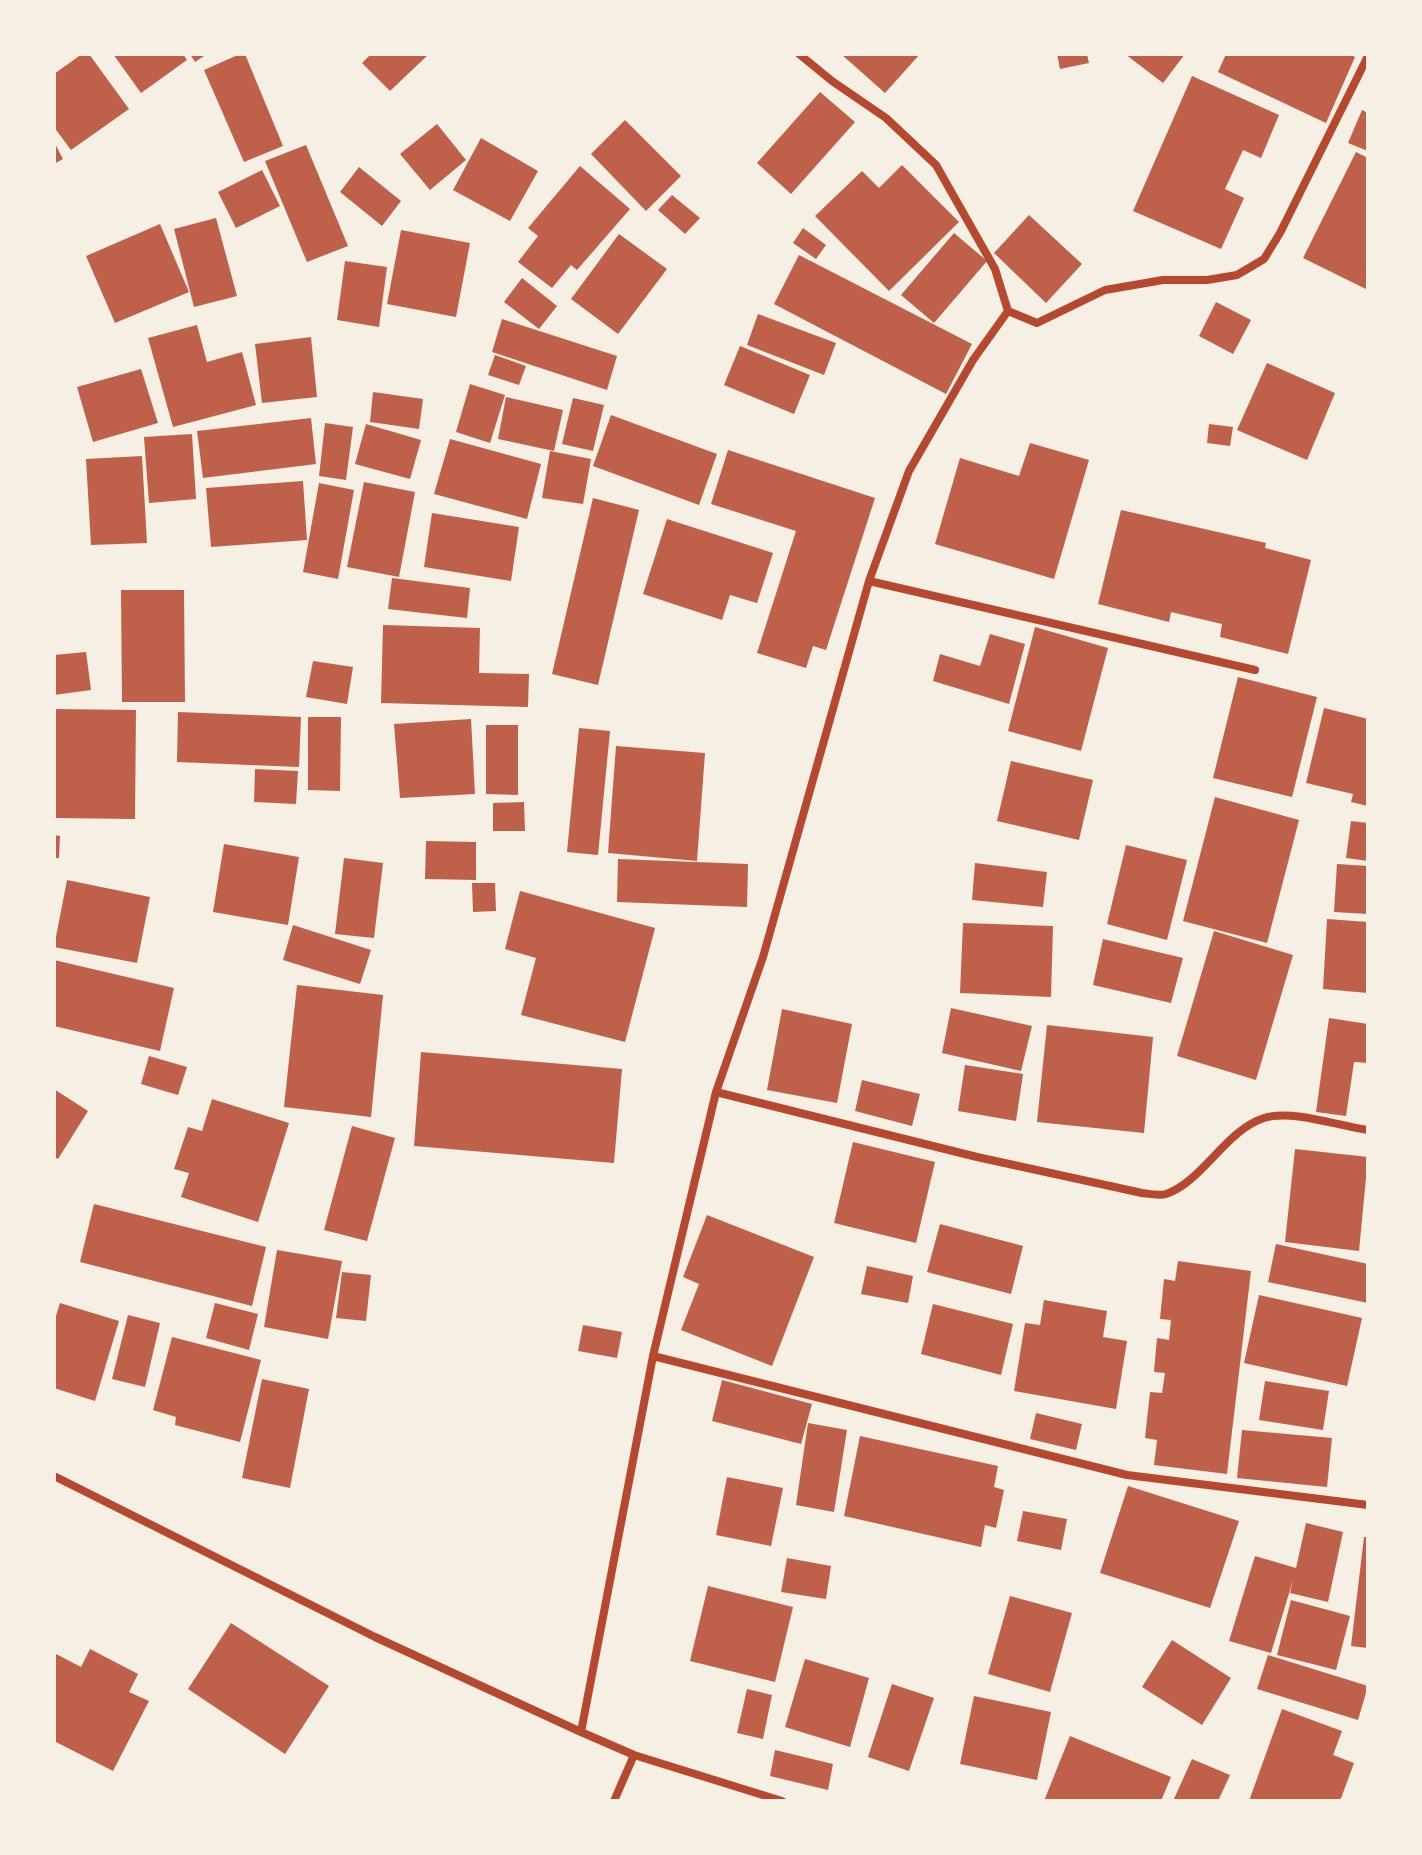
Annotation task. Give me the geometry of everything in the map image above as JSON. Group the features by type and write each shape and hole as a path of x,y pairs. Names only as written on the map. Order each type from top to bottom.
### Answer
{"street":[{"path":"799,54 886,118 936,165 995,269 1008,311"},
{"path":"1008,311 1037,323 1105,290 1163,280 1222,278 1237,275 1264,259 1368,56"},
{"path":"581,1732 653,1356 716,1092 763,957 869,581 909,471 973,360 1008,311"},
{"path":"869,581 1255,670"},
{"path":"716,1092 977,1157 1142,1193 1164,1195 1186,1184 1222,1146 1261,1119 1282,1115 1368,1130"},
{"path":"653,1356 1127,1475 1368,1505"},
{"path":"54,1476 375,1637 581,1732 634,1755 782,1801"},
{"path":"614,1801 634,1755"}],"building":[{"path":"82,54 89,54 129,109 71,150 54,127 54,74"},
{"path":"113,54 183,54 187,60 141,93"},
{"path":"190,54 207,54 195,62"},
{"path":"245,54 283,146 244,162 204,70"},
{"path":"371,54 429,54 390,91 362,63"},
{"path":"841,54 920,54 885,93"},
{"path":"1057,54 1087,54 1089,63 1060,69"},
{"path":"1125,54 1185,54 1163,83"},
{"path":"1226,54 1349,54 1355,57 1326,123 1218,72"},
{"path":"1192,76 1279,115 1261,158 1243,150 1225,189 1244,198 1221,249 1133,211"},
{"path":"820,92 855,122 791,194 757,163"},
{"path":"1362,110 1368,113 1368,151 1348,143"},
{"path":"625,120 681,176 646,211 591,154"},
{"path":"437,124 466,160 430,190 400,154"},
{"path":"481,138 538,171 510,221 453,190"},
{"path":"54,142 63,159 54,164"},
{"path":"306,145 348,246 307,262 265,161"},
{"path":"1356,152 1368,158 1368,290 1303,258"},
{"path":"902,165 959,222 889,291 815,216 862,171 879,188"},
{"path":"580,166 630,209 577,270 571,265 552,288 518,262 538,236 528,228"},
{"path":"359,167 401,201 382,226 340,192"},
{"path":"262,170 280,206 236,228 218,192"},
{"path":"672,195 700,218 685,234 658,210"},
{"path":"1029,215 1082,264 1046,303 994,253"},
{"path":"216,218 237,296 194,307 174,229"},
{"path":"160,224 189,292 115,323 86,256"},
{"path":"803,228 826,245 816,259 793,243"},
{"path":"401,230 470,243 456,317 387,304"},
{"path":"954,233 987,261 934,323 901,295"},
{"path":"619,234 667,269 618,334 571,299"},
{"path":"799,255 972,344 946,394 774,304"},
{"path":"345,261 387,267 379,327 337,320"},
{"path":"522,278 557,306 539,329 504,302"},
{"path":"1216,302 1251,320 1233,354 1199,336"},
{"path":"758,314 836,343 824,375 747,345"},
{"path":"502,319 617,356 607,390 492,352"},
{"path":"197,325 207,362 242,352 256,405 173,427 148,338"},
{"path":"311,337 317,397 262,403 255,344"},
{"path":"740,346 810,375 794,414 724,385"},
{"path":"495,355 526,366 519,385 488,375"},
{"path":"1267,363 1335,393 1307,460 1237,430"},
{"path":"141,369 158,423 93,442 77,387"},
{"path":"470,384 505,395 490,443 456,432"},
{"path":"373,392 423,399 419,429 370,422"},
{"path":"506,397 563,410 554,451 498,439"},
{"path":"573,398 604,405 593,451 562,444"},
{"path":"611,415 717,454 699,505 593,466"},
{"path":"311,418 316,464 203,478 197,431"},
{"path":"325,423 353,427 346,480 319,476"},
{"path":"366,424 421,440 410,479 355,464"},
{"path":"1209,424 1233,427 1230,446 1207,443"},
{"path":"192,434 196,499 149,503 144,437"},
{"path":"450,439 541,464 527,519 434,494"},
{"path":"1030,443 1089,460 1054,579 935,544 960,458 1019,476"},
{"path":"728,450 875,498 826,650 813,646 806,668 757,653 796,531 711,504"},
{"path":"550,451 591,459 583,504 542,498"},
{"path":"142,456 147,543 91,545 86,459"},
{"path":"303,481 307,540 211,547 206,488"},
{"path":"364,482 415,492 399,577 347,567"},
{"path":"319,483 354,490 338,579 303,572"},
{"path":"593,498 639,510 598,685 552,674"},
{"path":"1121,510 1266,543 1265,548 1311,560 1288,654 1220,637 1222,624 1171,612 1169,622 1098,604"},
{"path":"432,513 519,527 511,581 424,567"},
{"path":"667,519 773,553 757,603 730,595 722,620 643,594"},
{"path":"392,578 470,588 467,618 388,609"},
{"path":"121,590 184,590 185,702 122,702"},
{"path":"383,625 480,628 479,673 529,674 528,707 381,703"},
{"path":"1035,627 1108,648 1081,751 1008,731"},
{"path":"990,634 1025,644 1009,704 933,681 940,654 980,666"},
{"path":"86,652 91,690 54,695 54,655"},
{"path":"313,661 353,667 347,704 306,697"},
{"path":"1238,677 1317,697 1292,797 1213,778"},
{"path":"1324,708 1368,719 1368,806 1351,802 1353,794 1306,783"},
{"path":"54,709 136,710 135,819 54,818"},
{"path":"178,712 301,717 299,767 177,762"},
{"path":"308,717 341,717 340,791 308,790"},
{"path":"471,719 475,794 400,798 394,724"},
{"path":"486,725 518,725 518,795 486,794"},
{"path":"579,728 610,731 598,855 567,852"},
{"path":"616,746 705,753 697,861 608,853"},
{"path":"1011,761 1093,780 1079,840 997,821"},
{"path":"255,769 298,771 296,804 254,802"},
{"path":"1215,797 1299,820 1267,943 1183,921"},
{"path":"524,802 525,831 493,831 493,803"},
{"path":"1351,821 1368,823 1368,861 1346,858"},
{"path":"54,835 60,836 59,858 54,858"},
{"path":"426,841 476,842 476,880 425,879"},
{"path":"224,844 299,857 288,925 213,912"},
{"path":"1126,845 1187,860 1167,940 1107,924"},
{"path":"344,858 383,863 374,938 335,934"},
{"path":"618,859 748,864 747,907 617,902"},
{"path":"975,863 1047,872 1043,907 972,900"},
{"path":"1337,864 1368,866 1368,914 1334,912"},
{"path":"67,880 150,897 137,963 54,947"},
{"path":"472,883 495,883 496,911 473,912"},
{"path":"520,891 655,928 625,1042 521,1015 536,958 505,949"},
{"path":"1327,919 1368,922 1368,993 1323,989"},
{"path":"963,923 1053,926 1051,997 960,993"},
{"path":"293,925 371,950 360,984 283,960"},
{"path":"1214,931 1293,955 1256,1080 1177,1056"},
{"path":"1103,939 1183,958 1171,1003 1093,985"},
{"path":"54,960 174,988 160,1051 54,1026"},
{"path":"297,985 383,995 371,1117 284,1107"},
{"path":"951,1008 1032,1026 1021,1071 942,1053"},
{"path":"782,1009 852,1024 837,1103 767,1090"},
{"path":"1329,1018 1368,1024 1368,1063 1354,1062 1346,1116 1316,1112"},
{"path":"1047,1025 1153,1037 1144,1133 1037,1122"},
{"path":"421,1052 622,1069 614,1163 414,1146"},
{"path":"149,1056 187,1067 178,1095 141,1084"},
{"path":"965,1065 1023,1074 1016,1121 958,1111"},
{"path":"862,1080 920,1094 912,1126 855,1111"},
{"path":"54,1089 88,1111 58,1159 54,1157"},
{"path":"212,1099 289,1123 258,1222 181,1197 189,1173 174,1169 188,1127 202,1131"},
{"path":"352,1126 395,1138 367,1241 324,1230"},
{"path":"853,1142 935,1162 916,1243 834,1223"},
{"path":"1295,1149 1368,1157 1359,1251 1285,1242"},
{"path":"94,1204 266,1247 252,1306 80,1262"},
{"path":"707,1215 814,1257 772,1366 681,1330 699,1284 683,1277"},
{"path":"940,1224 1023,1246 1011,1294 927,1272"},
{"path":"1276,1244 1368,1264 1368,1303 1268,1282"},
{"path":"277,1250 342,1261 328,1339 264,1327"},
{"path":"1178,1261 1251,1271 1227,1474 1154,1465 1157,1440 1145,1438 1150,1392 1162,1393 1165,1373 1154,1372 1157,1338 1169,1340 1171,1320 1160,1319 1164,1279 1175,1281"},
{"path":"867,1266 913,1276 908,1303 861,1294"},
{"path":"342,1272 371,1275 366,1321 336,1318"},
{"path":"1259,1295 1362,1318 1347,1386 1244,1363"},
{"path":"1044,1300 1107,1311 1103,1337 1127,1341 1116,1409 1014,1391 1025,1323 1040,1325"},
{"path":"60,1303 119,1321 95,1401 54,1388 54,1322"},
{"path":"215,1303 258,1314 249,1350 206,1338"},
{"path":"933,1304 1013,1324 1001,1375 921,1354"},
{"path":"128,1315 160,1323 145,1387 112,1379"},
{"path":"583,1325 622,1332 617,1358 578,1351"},
{"path":"172,1337 261,1360 240,1442 175,1425 176,1417 153,1410"},
{"path":"262,1379 309,1389 290,1488 242,1478"},
{"path":"722,1380 812,1404 801,1444 712,1421"},
{"path":"1265,1381 1329,1391 1323,1430 1259,1420"},
{"path":"1036,1413 1082,1424 1076,1450 1030,1439"},
{"path":"808,1423 847,1430 834,1512 796,1505"},
{"path":"1242,1430 1332,1438 1327,1487 1237,1478"},
{"path":"860,1436 998,1466 994,1487 1004,1490 996,1528 985,1525 981,1547 844,1516"},
{"path":"727,1477 783,1488 771,1546 716,1535"},
{"path":"1128,1486 1239,1521 1210,1608 1100,1573"},
{"path":"1023,1511 1067,1519 1061,1550 1017,1541"},
{"path":"1306,1523 1343,1532 1328,1602 1290,1593 1293,1580 1271,1653 1229,1641 1255,1556 1296,1568"},
{"path":"1364,1537 1368,1537 1368,1648 1351,1646"},
{"path":"787,1558 831,1566 826,1599 781,1592"},
{"path":"708,1586 793,1607 775,1682 690,1661"},
{"path":"1010,1596 1072,1613 1050,1692 988,1674"},
{"path":"1291,1600 1350,1616 1336,1670 1277,1655"},
{"path":"231,1623 329,1686 285,1754 188,1689"},
{"path":"1172,1640 1231,1678 1202,1725 1142,1687"},
{"path":"90,1649 138,1674 129,1692 149,1701 113,1771 54,1741 54,1653 81,1667"},
{"path":"1268,1655 1368,1686 1358,1720 1257,1689"},
{"path":"805,1659 869,1678 850,1747 785,1727"},
{"path":"892,1684 934,1698 909,1771 868,1757"},
{"path":"747,1689 772,1695 763,1739 737,1733"},
{"path":"974,1696 1051,1712 1037,1780 960,1764"},
{"path":"1282,1709 1342,1731 1333,1755 1354,1763 1340,1801 1249,1801"},
{"path":"1070,1736 1171,1777 1161,1801 1044,1801"},
{"path":"775,1750 833,1764 828,1790 770,1776"},
{"path":"1192,1759 1230,1775 1218,1801 1173,1801"}]}
